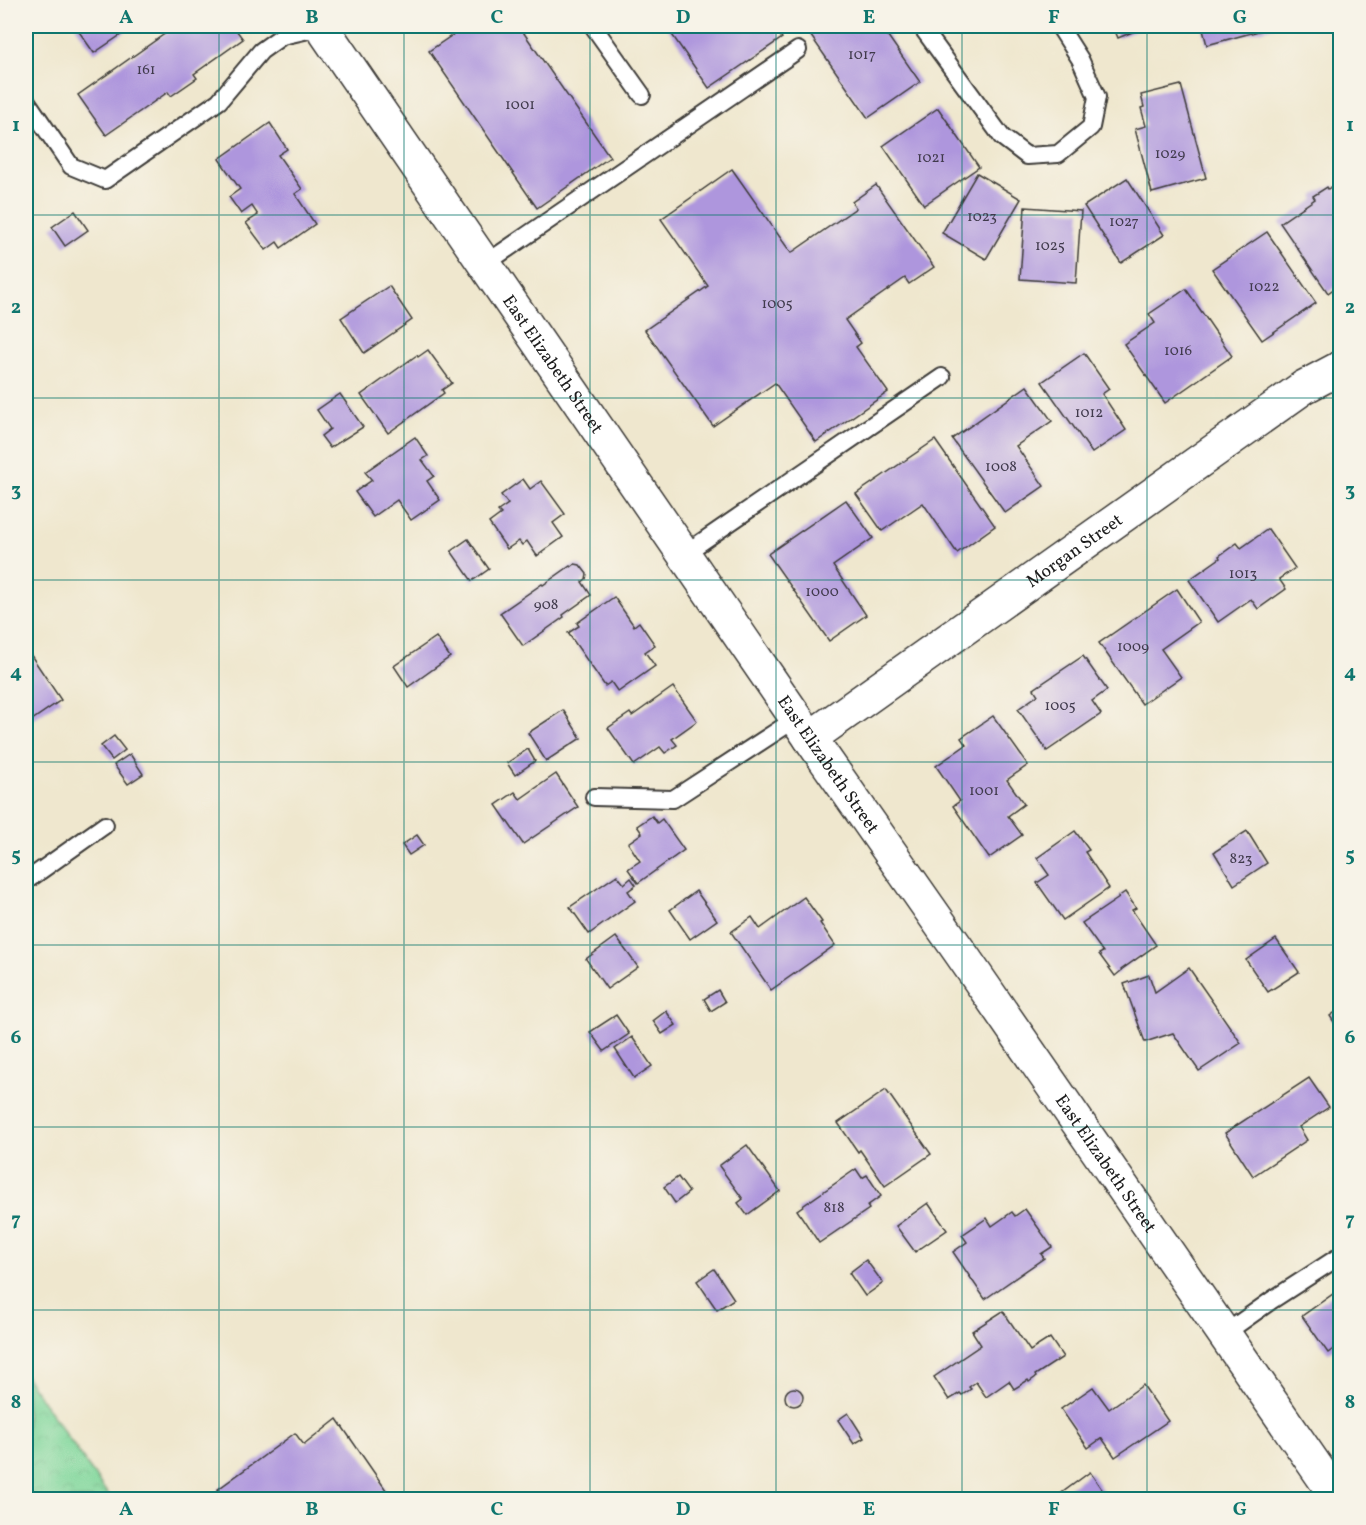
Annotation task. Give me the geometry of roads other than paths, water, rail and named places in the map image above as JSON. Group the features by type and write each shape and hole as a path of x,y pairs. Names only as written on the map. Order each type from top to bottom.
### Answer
{"street":[{"name":"East Elizabeth Street","path":"324,26 484,264 803,728 1339,1500"},
{"name":"Morgan Street","path":"803,728 1304,387 1341,368"}],"lane":[{"path":"26,100 71,166 105,180 219,101 261,51 282,36 324,26"},
{"path":"593,26 642,95"},
{"path":"921,26 1002,137 1027,156 1058,154 1091,128 1097,97 1080,59 1059,26"},
{"path":"484,264 798,50"},
{"path":"684,554 942,377"},
{"path":"594,797 674,799 803,728"},
{"path":"26,881 105,825"},
{"path":"1224,1334 1341,1256"}]}
